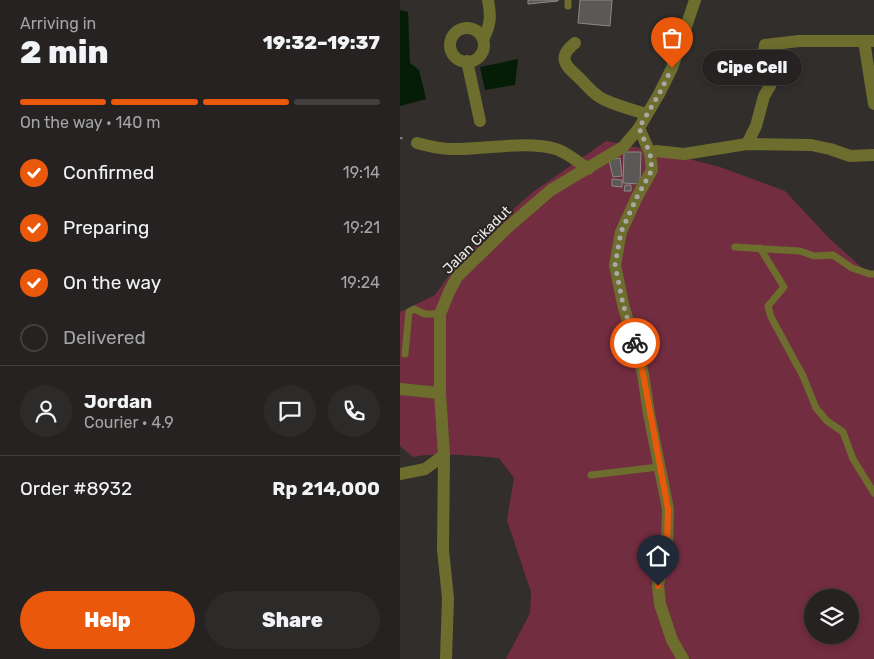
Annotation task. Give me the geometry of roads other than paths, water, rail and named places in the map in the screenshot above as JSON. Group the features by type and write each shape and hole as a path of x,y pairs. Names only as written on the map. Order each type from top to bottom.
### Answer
{"street":[{"path":"483,39 489,29 491,17 488,0"},
{"name":"Jalan Cikadut","path":"446,659 448,598 443,550 444,454 440,393 440,314 457,277 535,204 552,190 624,147 639,128 672,68 694,0"},
{"path":"463,28 475,30 483,39 484,44 481,54 473,60 461,60 452,53 450,47 453,35 463,28"},
{"path":"747,144 756,126 764,96 770,86 769,71 764,51 765,45 798,41 869,41 874,104"},
{"path":"575,43 568,49 564,59 566,66 571,72 584,82 594,94 604,100 646,114"},
{"path":"468,61 480,121"},
{"path":"639,128 650,153 652,170 621,232 615,265 623,304 643,374 668,509 667,546 658,586 660,604 672,640 683,659"},
{"path":"417,142 435,148 451,149 542,146 556,149 570,156 588,169"},
{"path":"650,153 684,154 747,144 811,145 850,156 874,155"},
{"path":"400,389 440,393"},
{"path":"400,474 425,469 444,454"}],"lane":[{"path":"735,246 800,251 814,256 833,255 852,268 874,274"},
{"path":"760,248 784,287 767,309 804,376 816,408 821,415 843,432 853,460 874,493"},
{"path":"405,354 409,312 414,309 425,314 440,314"},
{"path":"591,475 660,467"}],"place":[{"name":"Cipe Cell","path":"672,68"}]}
